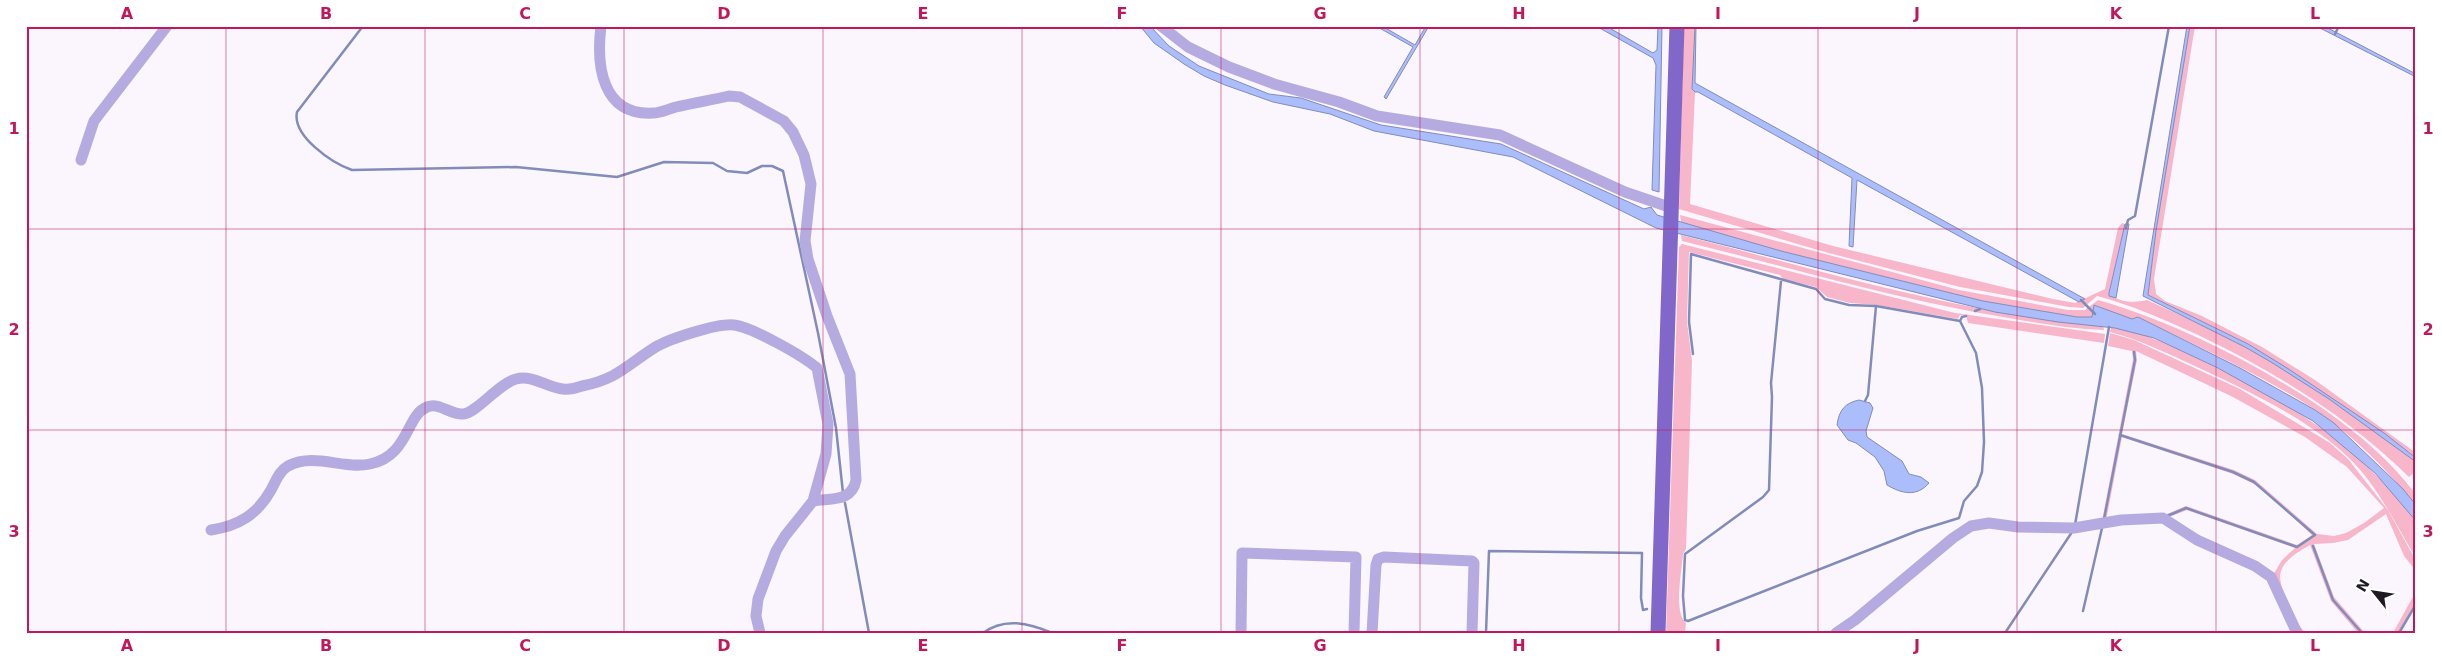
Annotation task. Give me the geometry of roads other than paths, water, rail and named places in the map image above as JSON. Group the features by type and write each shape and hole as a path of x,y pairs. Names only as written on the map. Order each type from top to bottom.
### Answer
{"main road":[{"path":"1658,633 1672,235 1677,26"}],"street":[{"path":"81,160 94,122 167,26"},
{"path":"601,26 599,53 604,82 610,96 619,105 642,113 656,113 728,96 740,97 784,121 799,144 811,184 806,241 808,258 838,349 850,374 856,480 854,490 848,496 813,501"},
{"path":"1161,26 1176,39 1196,51 1229,67 1274,84 1330,99 1377,116 1500,135 1672,212"},
{"path":"211,530 225,528 248,518 266,497 280,472 288,466 303,461 318,460 355,465 371,464 385,458 397,450 418,413 426,407 444,407 462,414 473,410 500,387 517,378 528,378 564,389 604,382 657,347 685,335 733,324 750,330 817,368 829,435 813,501 785,536 776,551 758,599 756,616 760,633"},
{"path":"1836,633 1855,620 1953,538 1971,526 1989,523 2074,528 2121,520 2163,518 2182,532 2255,566 2271,577 2297,633"},
{"path":"1241,633 1242,553 1356,557 1354,633"},
{"path":"1372,633 1376,566 1378,559 1384,557 1472,561 1474,563 1472,633"},
{"path":"1355,596 1374,595"}],"water":[{"path":"1140,26 1150,26 1169,46 1199,66 1269,94 1301,98 1381,125 1501,144 1644,209 1651,207 1657,215 1781,251 1983,301 2077,317 2092,317 2094,305 2132,319 2138,317 2240,368 2315,410 2334,423 2403,489 2416,505 2416,521 2375,473 2313,421 2218,368 2154,338 2115,328 2058,322 1995,312 1656,228 1513,157 1374,131 1330,114 1273,102 1225,85 1204,76 1184,64 1154,43"},
{"path":"1376,26 1382,26 1415,45 1426,26 1429,26 1386,99 1384,97 1413,47"},
{"path":"1596,26 1606,26 1653,53 1657,50 1658,26 1662,26 1659,192 1652,190 1656,65 1653,58"},
{"path":"1695,26 1695,83 2085,299 2079,302 1857,180 1853,247 1849,246 1852,178 1695,92 1692,89"},
{"path":"2187,26 2190,26 2156,231 2148,295 2248,344 2287,368 2384,433 2416,458 2416,462 2329,399 2271,362 2143,296"},
{"path":"2316,26 2324,26 2416,74 2416,77"},
{"path":"2125,224 2129,224 2116,298 2109,296 2109,293"},
{"path":"1859,400 1870,403 1873,408 1866,431 1867,437 1902,461 1909,474 1921,477 1929,483 1924,487 1909,493 1887,485 1884,471 1875,457 1856,443 1848,440 1837,425 1838,420 1841,411 1846,405"}],"waterway":[{"path":"363,26 297,112 297,121 307,139 324,155 352,170 516,167 617,177 664,162 713,163 727,171 747,173 762,166 772,166 783,171 818,333 836,428 843,493"},
{"path":"2126,228 2128,220 2135,216 2169,26"},
{"path":"2335,34 2339,26"},
{"path":"1693,354 1689,322 1691,254 1816,289 1825,299 1849,305 1876,306 1960,321"},
{"path":"1781,281 1771,383 1769,490 1763,497 1685,554 1683,596 1685,620 1688,621 1917,531 1959,518 1964,501 1977,486 1982,472 1984,442 1982,388 1976,353 1960,321 1962,317 1966,316"},
{"path":"2081,300 2095,314"},
{"path":"1865,401 1868,395 1876,306"},
{"path":"1975,311 1980,309"},
{"path":"2075,525 2109,327"},
{"path":"2104,519 2135,360 2134,352"},
{"path":"2120,435 2233,472 2254,482 2315,535 2297,547 2186,508 2167,516"},
{"path":"845,503 869,633"},
{"path":"2083,611 2102,528"},
{"path":"2005,633 2072,532"},
{"path":"2313,546 2333,600 2362,633"},
{"path":"1486,633 1489,551 1642,553 1641,598 1643,610 1647,609"},
{"path":"2399,633 2416,604"},
{"path":"983,633 991,628 1008,623 1026,624 1052,633"}]}
